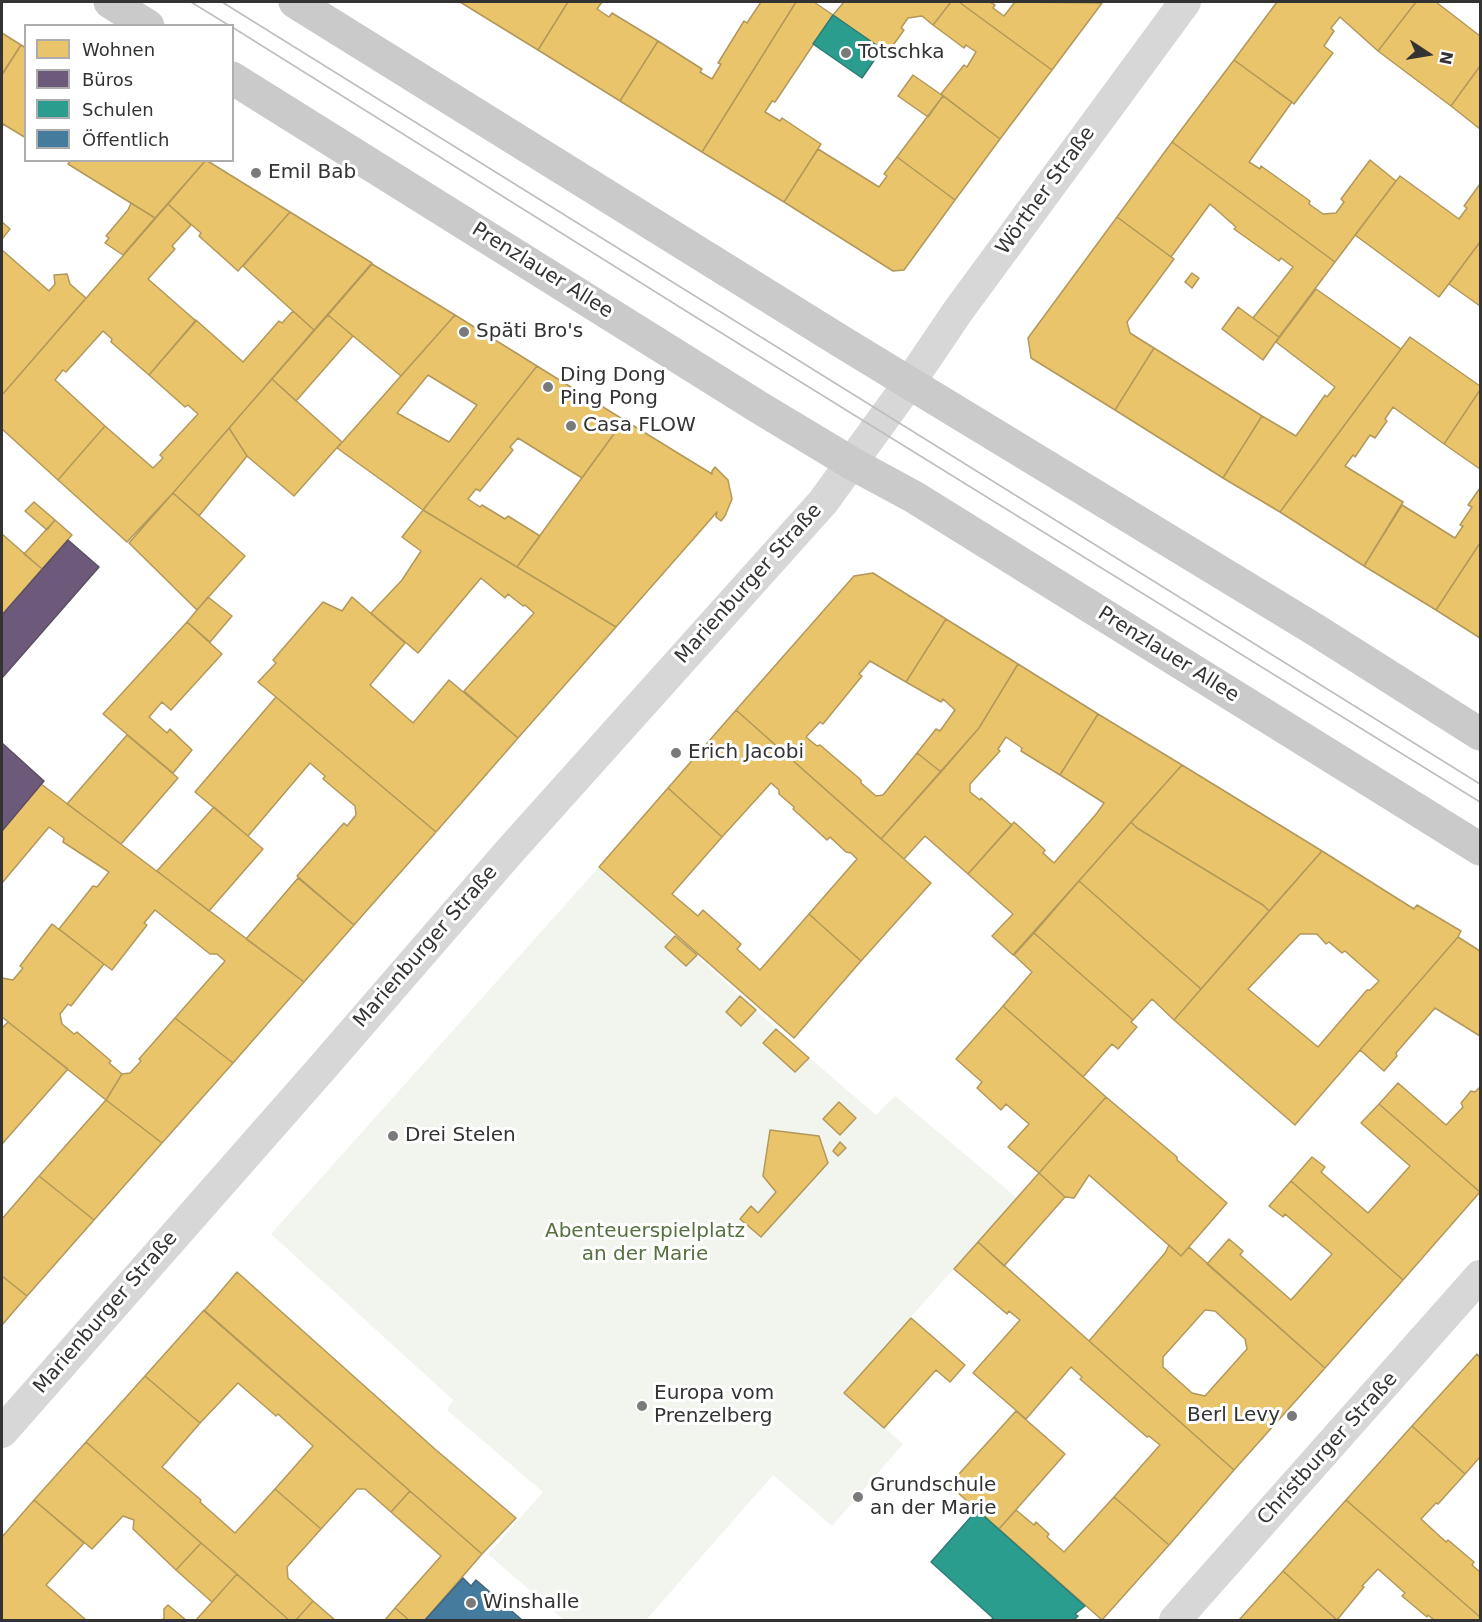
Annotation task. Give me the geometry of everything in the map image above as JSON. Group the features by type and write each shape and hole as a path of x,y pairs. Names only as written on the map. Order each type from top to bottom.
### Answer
{"main road":[{"path":"110,2 145,24"},
{"path":"295,2 1307,625 1480,734"},
{"name":"Prenzlauer Allee","path":"234,79 853,464 922,501 1480,849"}],"street":[{"name":"Wörther Straße","path":"910,382 958,311 1185,2"},
{"path":"853,464 910,382"},
{"name":"Marienburger Straße","path":"2,1432 509,852 823,502 853,464"},
{"name":"Christburger Straße","path":"1175,1620 1480,1276"}],"green space":[{"name":"Abenteuerspielplatz an der Marie","path":"599,867 791,1042 876,1115 895,1096 1017,1198 844,1392 903,1444 832,1526 773,1475 646,1620 564,1620 488,1554 543,1492 447,1410 453,1400 271,1234"}],"building: Wohnen":[{"path":"460,2 568,2 538,50"},
{"path":"568,2 602,2 597,9 609,17 612,13 658,41 620,101 538,50"},
{"path":"761,2 796,2 702,152 620,101 658,41 702,69 700,72 712,79 721,64 718,63 744,21 747,23"},
{"path":"796,2 814,2 833,15 775,102 772,101 765,112 780,121 782,118 821,144 784,202 702,152"},
{"path":"844,2 951,2 933,25 922,16 908,18 901,28 904,30 886,55 882,49 833,15"},
{"path":"951,2 959,2 1052,70 1000,139 941,94 964,65 967,67 976,52 966,45 964,48 933,25"},
{"path":"959,2 990,2 995,5 993,8 1004,16 1015,2 1102,3 1052,70"},
{"path":"1277,2 1416,2 1378,51 1340,17 1331,28 1334,31 1324,46 1333,53 1294,104 1234,60"},
{"path":"1416,2 1436,2 1480,36 1480,66 1451,106 1378,51"},
{"path":"2,33 21,45 2,74"},
{"path":"21,45 24,47 24,137 3,124 2,128 2,75"},
{"path":"1234,60 1292,102 1249,162 1260,169 1261,166 1310,201 1309,204 1323,214 1336,213 1344,202 1341,199 1370,160 1396,181 1335,262 1172,142"},
{"path":"1480,66 1480,129 1451,106"},
{"path":"913,75 943,96 928,117 898,96"},
{"path":"943,96 1000,139 955,200 897,157"},
{"path":"1172,142 1335,262 1279,337 1253,318 1293,267 1281,258 1279,261 1234,229 1236,227 1210,204 1171,257 1117,217"},
{"path":"818,149 879,187 887,176 884,174 897,157 955,200 904,270 893,271 784,202"},
{"path":"70,162 204,162 155,218 68,164"},
{"path":"204,162 209,162 290,212 238,271 199,236 201,233 168,204"},
{"path":"1400,176 1459,219 1467,208 1464,206 1480,184 1480,242 1439,297 1355,235"},
{"path":"131,203 155,218 123,255 105,243 109,238 106,236 128,210"},
{"path":"168,204 191,225 172,246 175,249 148,279 196,321 149,375 111,342 112,339 103,331 66,372 63,370 55,380 105,426 58,480 2,429 2,395"},
{"path":"290,212 372,263 314,330 243,266"},
{"path":"1117,217 1174,259 1127,322 1130,333 1154,348 1115,410 1031,358 1028,338"},
{"path":"2,222 10,229 2,239"},
{"path":"1480,242 1480,306 1449,284"},
{"path":"2,250 49,291 55,284 54,275 67,274 70,284 86,298 2,395"},
{"path":"372,264 455,315 401,376 328,315"},
{"path":"1192,273 1199,278 1192,288 1185,282"},
{"path":"1316,289 1401,349 1280,512 1223,478 1262,416 1296,436 1325,395 1327,397 1335,387 1276,342"},
{"path":"1238,307 1279,337 1263,360 1222,329"},
{"path":"293,311 314,330 173,493 127,542 58,480 105,426 153,468 163,458 160,455 198,414 188,405 185,407 149,375 196,320 243,362 279,321 282,323"},
{"path":"328,315 353,336 296,401 272,379"},
{"path":"455,315 537,366 423,510 337,448","holes":["428,375 477,405 449,442 397,413"]},
{"path":"1410,337 1480,386 1480,390 1444,444 1393,407 1385,419 1387,421 1375,438 1370,435 1355,457 1353,455 1345,466 1403,502 1364,566 1280,512"},
{"path":"1154,348 1262,416 1223,478 1115,410"},
{"path":"537,366 624,420 582,478 518,438 510,447 513,450 480,491 476,489 468,499 505,519 508,516 540,536 517,567 423,510"},
{"path":"272,379 342,442 294,496 247,456 229,428"},
{"path":"1480,390 1480,469 1444,444"},
{"path":"624,420 712,474 715,467 728,480 732,499 721,521 716,517 717,512 616,627 517,567"},
{"path":"229,428 247,456 199,516 173,493"},
{"path":"1480,488 1480,543 1436,610 1364,566 1402,505 1455,538 1463,526 1460,525 1472,507 1468,505"},
{"path":"173,493 245,556 197,610 129,543"},
{"path":"34,502 55,520 47,530 25,511"},
{"path":"423,510 616,627 518,738 464,691 534,613 525,605 523,606 508,594 505,598 481,578 418,653 371,613 402,580 421,551 402,537"},
{"path":"55,520 72,535 42,569 24,554"},
{"path":"2,534 42,569 2,615"},
{"path":"1480,543 1480,638 1436,610"},
{"path":"873,573 946,619 906,682 870,661 859,674 862,676 823,724 820,722 806,737 817,746 820,745 876,796 883,795 917,753 941,772 881,839 736,710 854,576"},
{"path":"208,597 232,616 210,642 187,622"},
{"path":"352,597 405,643 370,685 413,723 449,680 518,738 436,832 258,682 276,663 273,660 323,602 342,611"},
{"path":"946,619 1018,664 979,728 941,772 917,753 936,729 940,731 955,710 943,699 941,702 906,682"},
{"path":"187,622 222,654 171,710 162,702 149,717 167,733 170,729 192,750 173,773 103,714"},
{"path":"1018,664 1098,714 1060,775 1021,751 1022,748 1006,737 998,749 1000,751 970,784 970,792 980,800 981,798 1012,825 968,874 925,836 904,859 881,839 979,728"},
{"path":"276,697 436,832 354,925 297,876 344,823 347,826 356,815 355,806 323,779 325,776 310,763 248,836 195,792"},
{"path":"736,710 931,883 861,961 809,914 857,859 851,853 846,852 830,837 827,840 793,809 794,807 779,794 779,790 771,783 722,837 668,788"},
{"path":"1098,714 1182,765 1013,955 992,936 1013,914 968,874 1014,822 1045,850 1043,853 1054,863 1097,813 1104,803 1060,775"},
{"path":"127,735 178,778 121,844 67,804"},
{"path":"1182,765 1322,851 1269,911 1131,822"},
{"path":"41,784 304,982 233,1063 175,1018 225,961 217,954 210,954 155,910 144,923 147,925 112,970 104,964 59,929 93,886 97,887 109,872 63,842 64,838 49,827 2,883 2,830"},
{"path":"668,788 722,837 672,894 698,916 703,910 741,944 737,949 760,970 809,914 861,961 794,1038 599,867"},
{"path":"214,807 263,849 209,911 157,871"},
{"path":"1131,822 1269,911 1201,989 1079,881"},
{"path":"1322,851 1414,909 1417,905 1461,931 1295,1125 1174,1020","holes":["1300,934 1317,934 1326,944 1329,942 1342,953 1345,951 1379,981 1367,990 1318,1047 1248,989"]},
{"path":"298,878 354,925 304,982 246,939"},
{"path":"1079,881 1201,989 1174,1020 1152,999 1133,1020 1034,933"},
{"path":"52,924 104,964 71,1006 68,1004 60,1014 62,1024 74,1034 77,1032 111,1061 109,1063 122,1074 106,1100 2,1017 2,978 13,980 23,968 20,966"},
{"path":"1034,933 1133,1020 1131,1022 1137,1027 1118,1049 1112,1044 1083,1077 1003,1006 1032,972 1014,955"},
{"path":"675,936 697,955 686,966 665,947"},
{"path":"1458,937 1480,951 1480,1036 1435,1008 1396,1053 1397,1056 1384,1071 1360,1050"},
{"path":"740,996 756,1010 741,1026 726,1012"},
{"path":"1003,1006 1106,1097 1039,1173 1008,1147 1029,1124 1006,1104 1001,1110 977,1088 982,1082 956,1059"},
{"path":"175,1018 233,1063 162,1143 106,1100 122,1074 130,1073 141,1061 139,1059"},
{"path":"8,1022 68,1069 2,1144 2,1028"},
{"path":"776,1029 809,1058 795,1072 763,1043"},
{"path":"1398,1083 1446,1125 1463,1107 1461,1103 1471,1091 1475,1092 1480,1087 1480,1192 1379,1104"},
{"path":"1106,1097 1227,1203 1181,1256 1089,1175 1074,1198 1065,1197 1039,1173"},
{"path":"106,1100 162,1143 94,1220 39,1176"},
{"path":"839,1102 856,1118 840,1135 823,1119"},
{"path":"1379,1104 1480,1192 1403,1280 1291,1181 1312,1157 1325,1167 1321,1172 1368,1213 1410,1166 1361,1123"},
{"path":"770,1130 819,1136 828,1163 761,1237 740,1219 751,1206 758,1213 776,1192 763,1176"},
{"path":"840,1142 846,1148 838,1156 833,1151"},
{"path":"1039,1173 1065,1197 1004,1266 978,1242"},
{"path":"39,1176 94,1220 27,1296 2,1276 2,1219"},
{"path":"1291,1181 1403,1280 1325,1368 1207,1264 1229,1239 1243,1251 1240,1255 1291,1300 1332,1254 1285,1214 1283,1217 1269,1206"},
{"path":"978,1242 1234,1470 1169,1545 1114,1497 1160,1445 1149,1436 1147,1437 1080,1379 1082,1377 1071,1367 1026,1419 973,1373 1020,1320 1009,1311 1007,1314 954,1269"},
{"path":"1169,1245 1181,1256 1189,1247 1325,1368 1234,1470 1089,1341 1165,1253","holes":["1205,1310 1215,1311 1245,1339 1247,1349 1205,1396 1192,1393 1163,1367 1163,1357"]},
{"path":"237,1272 436,1450 516,1518 482,1554 204,1311"},
{"path":"2,1276 27,1296 2,1325"},
{"path":"204,1310 410,1491 391,1512 365,1489 357,1489 321,1529 275,1489 313,1446 278,1414 276,1416 238,1383 200,1423 145,1376"},
{"path":"911,1318 965,1365 950,1382 936,1370 884,1428 844,1393"},
{"path":"1477,1354 1480,1357 1480,1457 1465,1474 1412,1426"},
{"path":"145,1376 200,1423 162,1467 235,1533 275,1489 321,1529 287,1567 288,1578 313,1601 296,1620 289,1620 86,1442"},
{"path":"1016,1411 1065,1454 999,1529 949,1485"},
{"path":"1412,1426 1465,1474 1421,1519 1446,1542 1448,1540 1474,1562 1472,1565 1480,1572 1480,1617 1346,1500"},
{"path":"86,1442 201,1543 176,1570 133,1529 134,1520 123,1516 92,1549 34,1500"},
{"path":"410,1491 482,1554 425,1620 409,1620 395,1608 441,1556 391,1512"},
{"path":"1114,1497 1169,1545 1102,1620 999,1529 1016,1510 1034,1525 1036,1522 1049,1534 1047,1537 1064,1552"},
{"path":"34,1500 84,1543 46,1585 86,1620 2,1620 2,1537"},
{"path":"1346,1500 1480,1617 1480,1620 1434,1620 1428,1615 1427,1617 1402,1596 1405,1593 1378,1569 1362,1586 1364,1587 1337,1620 1283,1571"},
{"path":"201,1543 237,1574 212,1602 176,1570"},
{"path":"1283,1571 1337,1620 1239,1620"},
{"path":"237,1574 289,1620 196,1620"},
{"path":"313,1601 335,1620 296,1620"},
{"path":"168,1605 186,1620 162,1620 164,1609"},
{"path":"395,1608 409,1620 385,1620"}],"building: Büros":[{"path":"68,540 99,567 2,678 2,615"},
{"path":"2,743 44,781 2,831"}],"building: Schulen":[{"path":"833,15 882,49 862,78 813,44"},
{"path":"977,1510 1085,1606 1075,1614 1078,1616 1075,1619 991,1620 993,1618 931,1562"}],"building: Öffentlich":[{"name":"Winshalle","path":"463,1578 471,1586 476,1580 522,1620 425,1620"}],"tram line":[{"path":"191,2 227,24"},
{"path":"222,2 1480,784"},
{"path":"234,28 1480,802"}],"place":[{"name":"Totschka","path":"846,53"},
{"name":"Emil Bab","path":"256,173"},
{"name":"Späti Bro's","path":"464,332"},
{"name":"Ding Dong Ping Pong","path":"548,387"},
{"name":"Casa FLOW","path":"571,426"},
{"name":"Erich Jacobi","path":"676,753"},
{"name":"Drei Stelen","path":"393,1136"},
{"name":"Europa vom Prenzelberg","path":"642,1406"},
{"name":"Berl Levy","path":"1292,1416"},
{"name":"Grundschule an der Marie","path":"858,1497"},
{"name":"Winshalle","path":"471,1603"}]}
